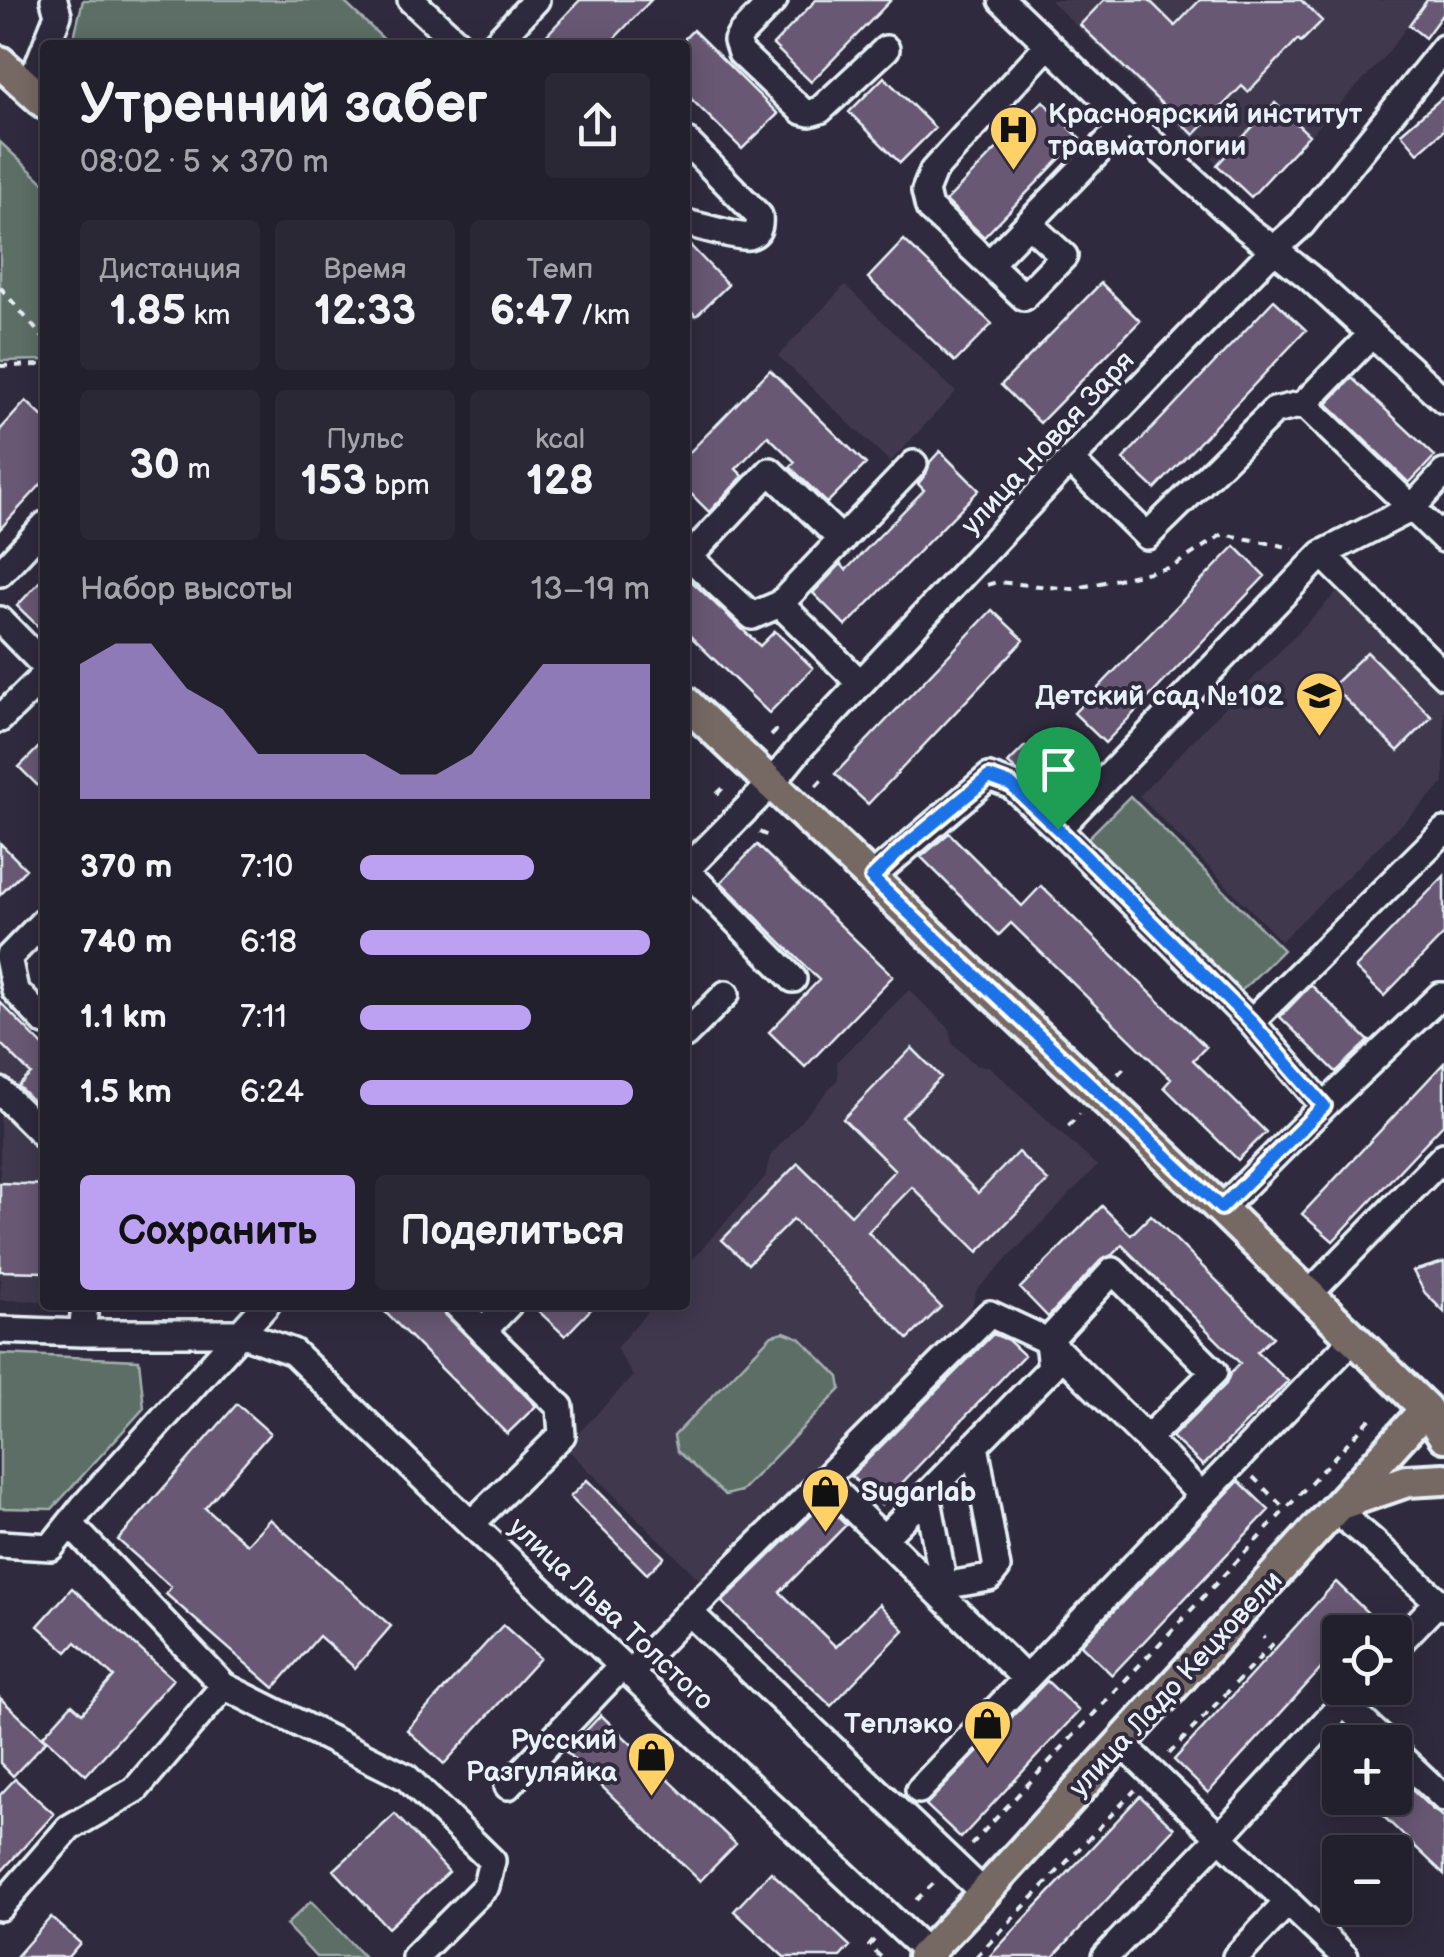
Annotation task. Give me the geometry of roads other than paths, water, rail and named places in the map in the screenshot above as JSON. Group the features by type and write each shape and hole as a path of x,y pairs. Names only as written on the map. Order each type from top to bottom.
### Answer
{"main road":[{"path":"0,62 37,96"},
{"path":"690,707 1435,1412 1444,1436"},
{"name":"улица Ладо Кецховели","path":"927,1955 1337,1507 1435,1412"},
{"path":"1337,1507 1407,1481 1444,1478"}],"street":[{"path":"48,40 58,15 54,0"},
{"path":"411,0 455,40"},
{"path":"509,40 536,0"},
{"path":"774,0 737,41 742,53 802,110 820,110 886,48"},
{"path":"1002,0 1128,121 1273,250 1309,276 1444,400"},
{"path":"1028,224 1064,256 1024,297 929,208 925,191 933,171 1048,44"},
{"name":"улица Новая Заря","path":"690,866 771,784 1070,460 1302,224 1433,74 1444,48"},
{"path":"989,264 1128,121"},
{"path":"690,145 760,216 760,226 744,236 690,224"},
{"path":"1070,460 1147,536 1274,410 1304,404 1372,334"},
{"path":"1304,404 1444,539"},
{"path":"690,558 752,616 780,604 914,464"},
{"path":"690,552 770,471 842,540"},
{"path":"1058,829 1322,554 1412,508 1444,473"},
{"path":"0,573 40,530"},
{"path":"1322,554 1444,676"},
{"path":"780,604 860,684"},
{"path":"0,620 40,661"},
{"path":"0,719 40,680"},
{"path":"872,878 989,777 1011,785 1251,1022 1324,1106"},
{"path":"1251,1022 1444,831"},
{"path":"690,874 793,979"},
{"path":"40,925 8,958 15,990 40,1017"},
{"path":"690,1031 726,994"},
{"path":"1221,1208 1444,996"},
{"path":"0,1091 40,1131"},
{"path":"1308,1295 1444,1156"},
{"path":"884,1538 1051,1368 1048,1341 1113,1271 1214,1372 1147,1439"},
{"path":"82,1333 84,1310"},
{"path":"0,1544 50,1547 261,1310"},
{"path":"461,1310 560,1407 562,1435 471,1524"},
{"path":"483,1331 503,1310"},
{"path":"508,1786 990,1314 1048,1341 1201,1495"},
{"path":"0,1330 240,1333"},
{"name":"улица Льва Толстого","path":"240,1333 293,1352 927,1955"},
{"path":"919,1790 1354,1339"},
{"path":"927,1494 943,1580 949,1585 989,1578 997,1568 976,1445"},
{"path":"824,1480 1026,1679"},
{"path":"1337,1507 1441,1605 1412,1632"},
{"path":"70,1524 224,1686 406,1777 492,1861 486,1886 415,1957"},
{"path":"688,1612 984,1892"},
{"path":"0,1907 68,1828 135,1790 224,1686"},
{"path":"1105,1957 1341,1705"},
{"path":"1121,1743 1345,1957"},
{"path":"1412,1768 1444,1798"},
{"path":"1236,1957 1288,1902"}],"place":[{"name":"Красноярский институт травматологии","path":"1013,172"},
{"name":"Детский сад №102","path":"1319,738"},
{"name":"Sugarlab","path":"826,1534"},
{"name":"Теплэко","path":"988,1766"},
{"name":"Русский Разгуляйка","path":"652,1798"}]}
